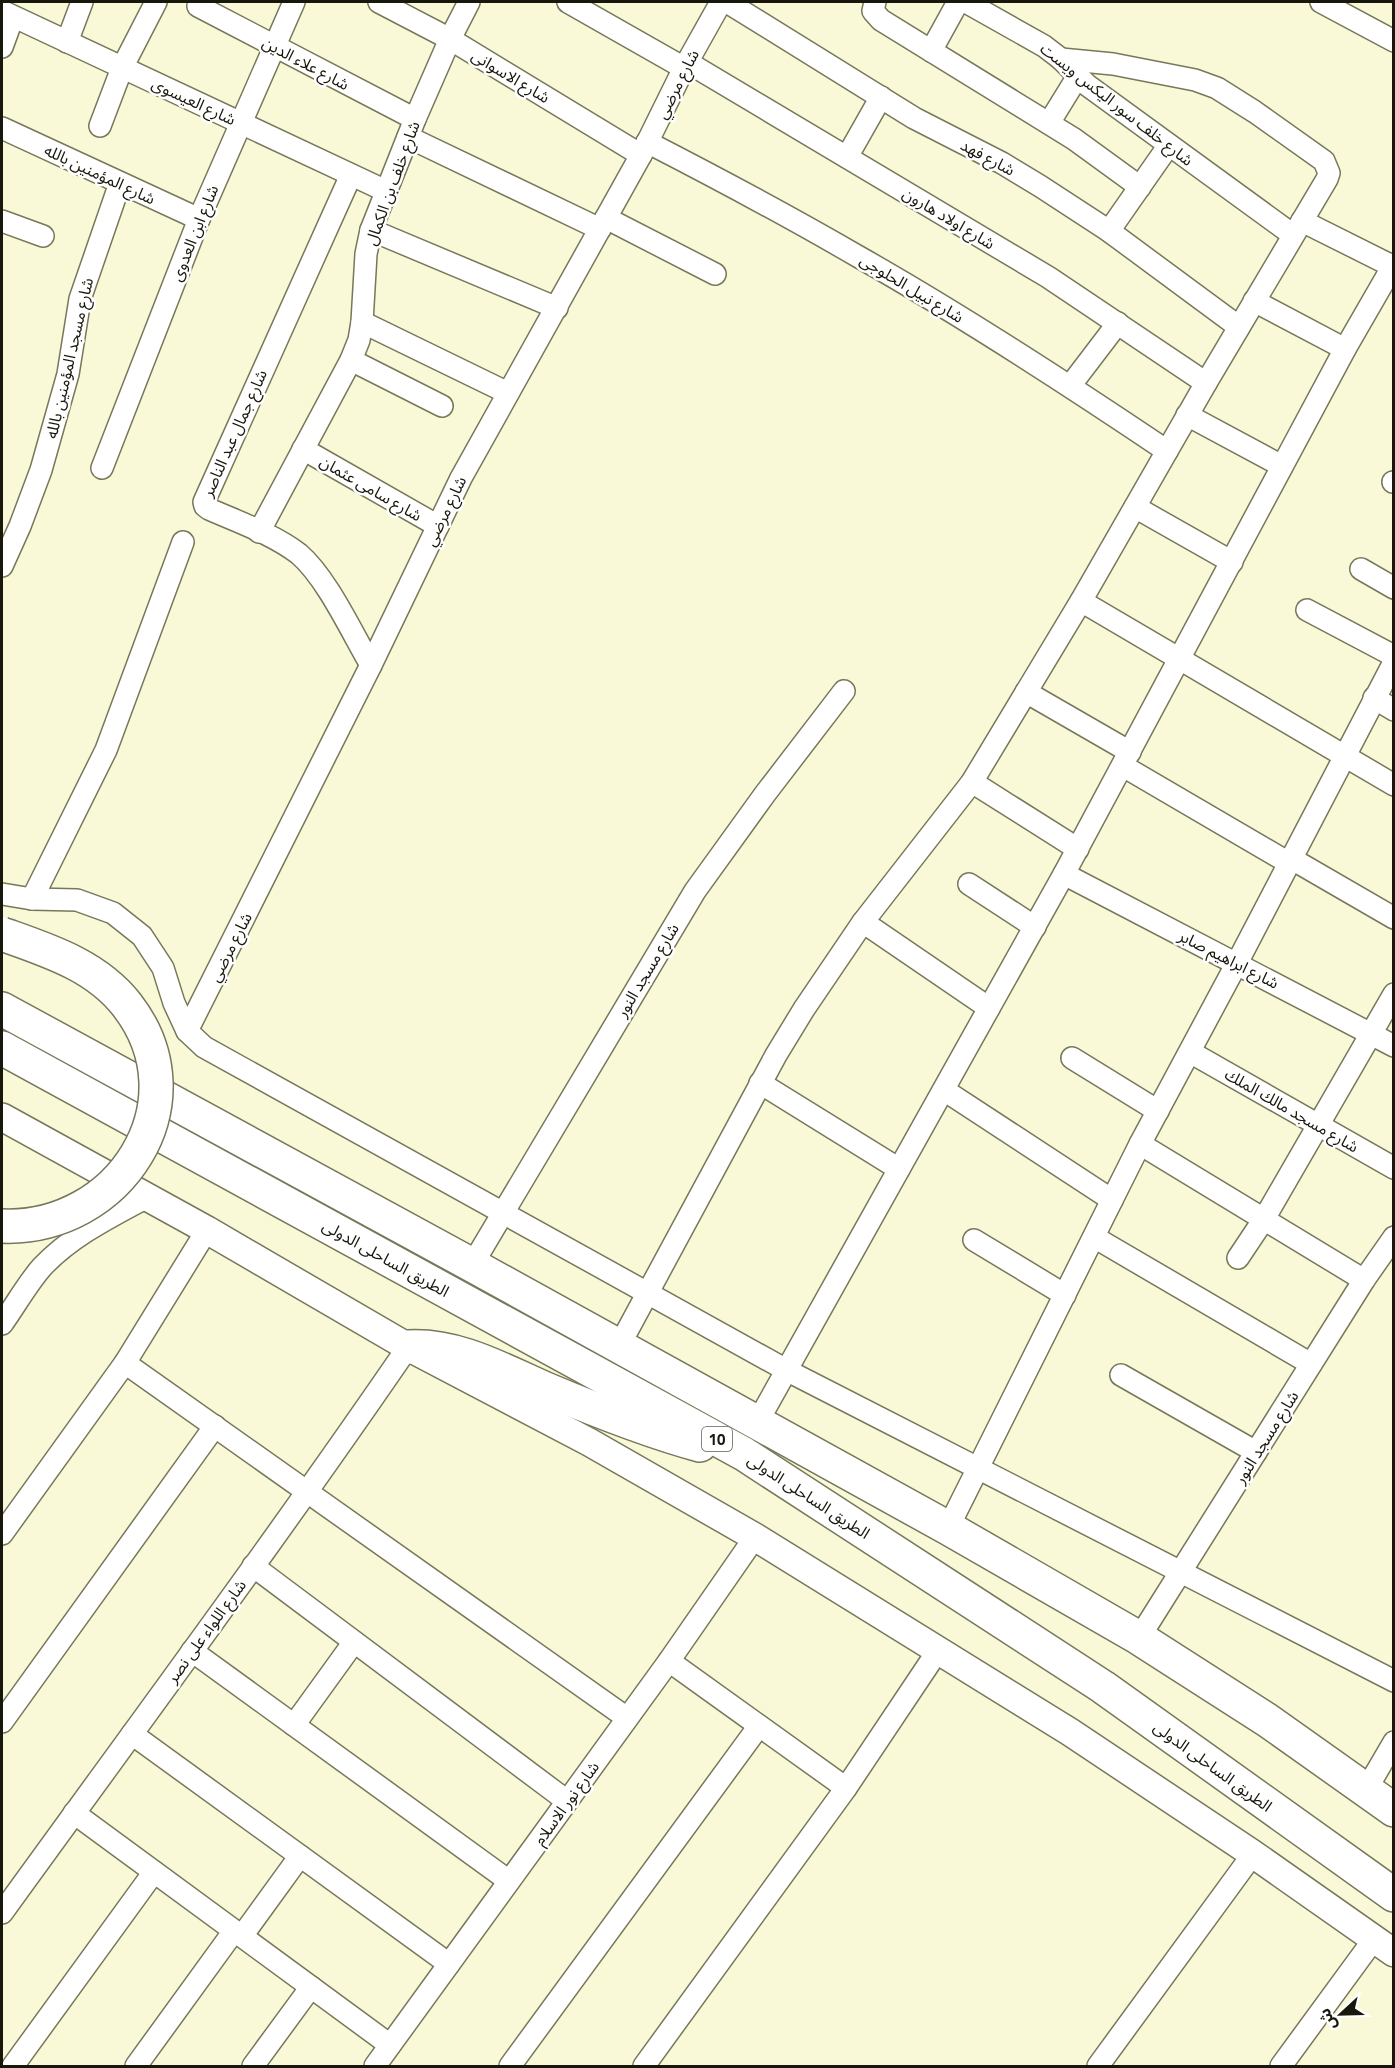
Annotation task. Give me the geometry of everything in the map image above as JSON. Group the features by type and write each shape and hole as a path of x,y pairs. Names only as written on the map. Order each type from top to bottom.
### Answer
{"highway":[{"path":"2,934 69,959 114,991 126,1004 144,1035 154,1070 155,1088 154,1106 144,1140 127,1170 110,1188 90,1203 57,1219 21,1226 2,1226"},
{"name":"الطريق الساحلى الدولى","path":"2,1010 472,1265 948,1528 1139,1638 1267,1720 1386,1804"},
{"name":"الطريق الساحلى الدولى","path":"2,1048 744,1454 1103,1687 1394,1895"},
{"path":"408,1347 440,1347 455,1351 622,1420 699,1444 744,1454"}],"street":[{"path":"67,42 82,2"},
{"path":"100,126 122,68 156,2"},
{"name":"شارع ابن العدوى","path":"102,468 199,219 294,2"},
{"name":"شارع الاسوانى","path":"379,2 450,39 644,149"},
{"name":"شارع خلف بن الكمال","path":"259,532 351,360 359,340 366,254 371,230 411,128 469,2"},
{"name":"شارع اولاد هارون","path":"568,2 847,157 1015,256 1206,383"},
{"name":"شارع مرضي","path":"187,1031 371,665 461,478 644,149 685,65 721,2"},
{"name":"شارع فهد","path":"727,2 914,117 1002,163 1109,231 1239,327"},
{"path":"875,2 873,10 881,20 1049,123 1140,187"},
{"path":"931,51 958,2"},
{"name":"شارع خلف سور اليكس ويست","path":"966,2 1036,41 1061,58 1078,76 1169,145 1297,228 1393,265"},
{"path":"1321,2 1394,41"},
{"name":"شارع علاء الدين","path":"198,6 274,46 411,128 603,224 715,273"},
{"path":"2,47 7,14"},
{"name":"شارع العيسوى","path":"7,14 386,192"},
{"path":"619,1346 760,1083 804,1009 863,922 972,782 1081,601 1187,415 1327,179 1328,167 1324,161 1217,88 1195,80 1113,64 1061,58"},
{"path":"1049,123 1078,76"},
{"path":"847,157 881,97"},
{"name":"شارع المؤمنين بالله","path":"2,128 199,219"},
{"path":"1109,231 1169,145"},
{"name":"شارع نبيل الحلوجى","path":"644,149 755,198 860,257 964,319 1167,451"},
{"name":"شارع جمال عبد الناصر","path":"351,175 204,497 205,506 208,509 259,532 298,554 314,569 371,665"},
{"name":"شارع مسجد المؤمنين بالله","path":"2,566 41,470 68,374 80,299 120,183"},
{"path":"2,220 43,236"},
{"path":"371,230 557,308"},
{"path":"758,1423 1078,849 1345,349 1393,265"},
{"path":"1254,301 1345,349"},
{"path":"362,322 508,393"},
{"path":"1070,386 1118,323"},
{"path":"351,360 442,406"},
{"path":"1187,415 1282,466"},
{"name":"شارع سامى عثمان","path":"303,449 438,526"},
{"path":"1135,507 1232,562"},
{"path":"32,898 106,750 183,542"},
{"path":"1361,569 1394,588"},
{"path":"1081,601 1394,785"},
{"path":"1307,610 1394,656"},
{"path":"948,1528 1140,1144 1394,662"},
{"name":"شارع مسجد النور","path":"472,1265 695,891 765,794 844,691"},
{"path":"1026,692 1126,759 1290,861 1394,918"},
{"path":"1374,698 1394,710"},
{"path":"972,782 1078,849"},
{"name":"شارع ابراهيم صابر","path":"1064,874 1394,1046"},
{"path":"969,885 1035,927"},
{"path":"2,894 77,900 113,913 142,936 163,968 174,1003 187,1031 204,1047 788,1371 1394,1681"},
{"path":"863,922 989,1008"},
{"path":"1238,1258 1264,1219 1394,994"},
{"name":"شارع مسجد مالك الملك","path":"1190,1052 1394,1168"},
{"path":"1072,1058 1158,1111"},
{"path":"760,1083 899,1169"},
{"path":"944,1090 1112,1200"},
{"path":"2,1117 207,1230 408,1347 589,1442 755,1537 1070,1732 1384,1946 1281,2067"},
{"path":"1140,1144 1364,1280"},
{"path":"2,1324 42,1267 73,1240 107,1218 147,1197"},
{"path":"2,1534 125,1363 207,1230"},
{"name":"شارع مسجد النور","path":"1139,1638 1364,1280 1394,1237"},
{"path":"1094,1238 1311,1364"},
{"path":"974,1240 1065,1295"},
{"name":"شارع اللواء على نصر","path":"2,1913 308,1492 408,1347"},
{"path":"125,1363 627,1718"},
{"path":"1121,1375 1256,1452"},
{"path":"2,1722 215,1426"},
{"name":"شارع نور الاسلام","path":"375,2067 669,1661 755,1537"},
{"path":"253,1566 567,1802"},
{"path":"294,1725 354,1642"},
{"path":"644,2067 846,1788 939,1649"},
{"path":"192,1651 509,1881"},
{"path":"669,1661 846,1788"},
{"path":"510,2067 759,1726"},
{"path":"132,1734 449,1964"},
{"path":"1386,1804 1394,1742"},
{"path":"74,1813 390,2045"},
{"path":"1098,2067 1252,1854"},
{"path":"136,2067 300,1856"},
{"path":"13,2067 154,1872"},
{"path":"253,2067 310,1987"}]}
